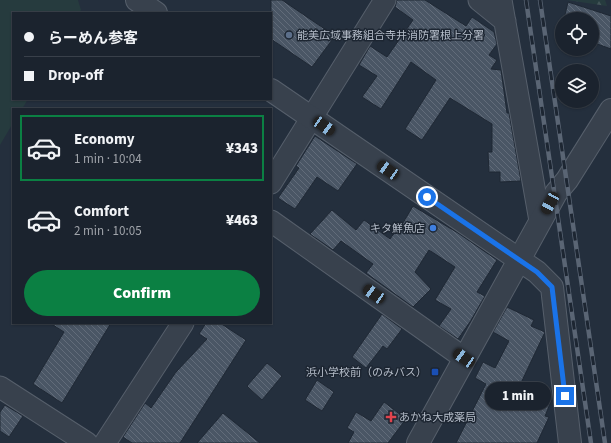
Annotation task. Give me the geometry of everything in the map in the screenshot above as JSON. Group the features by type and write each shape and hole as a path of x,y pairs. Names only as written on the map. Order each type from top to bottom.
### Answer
{"street":[{"path":"137,0 155,12"},
{"path":"272,181 385,0"},
{"path":"479,0 505,21"},
{"path":"501,0 540,221"},
{"path":"272,91 537,272 552,287 570,443"},
{"path":"418,443 518,259 556,193 611,110"},
{"path":"272,222 464,358"},
{"path":"105,443 182,324"},
{"path":"0,387 87,443"}],"green space":[{"path":"0,0 78,0 81,10 80,12 12,12 12,100 27,100 23,108 12,108 12,125 0,145"},
{"path":"567,0 605,0 607,6"}],"building":[{"path":"271,0 282,0 335,36 312,67 272,40"},
{"path":"397,0 425,0 466,26 472,17 494,32 497,44 489,55 497,60 491,69 501,70 507,113 509,113 521,181 500,182 500,172 489,172 488,152 492,152 492,124 450,98 422,140 405,129 436,80 411,62 381,109 362,97 377,76 359,65 370,46 387,57 413,20 395,7"},
{"path":"568,2 599,12 566,12"},
{"path":"599,12 611,16 611,49 599,45"},
{"path":"315,136 357,164 338,191 317,177 295,209 278,198 299,168 296,166"},
{"path":"413,206 458,233 497,260 477,292 485,296 458,339 439,326 451,309 435,300 455,267 429,250 415,272 431,289 413,307 366,273 373,264 341,241 333,250 310,234 332,210 356,230 364,220 390,239 395,232 397,233"},
{"path":"507,307 534,320 531,326 545,332 520,385 552,399 545,416 549,417 537,443 456,443 486,384 475,378 483,362 495,368 509,341 493,332"},
{"path":"382,314 402,329 387,349 383,346 366,368 352,357"},
{"path":"52,324 110,324 62,403 33,384 64,332"},
{"path":"205,324 222,324 246,340 180,443 132,443 123,437 145,403 151,408 176,372 207,339 199,334"},
{"path":"267,363 282,376 262,400 247,386"},
{"path":"317,380 334,392 322,411 305,400"},
{"path":"384,402 406,419 388,443 348,443 354,432 347,428 356,412 371,421"},
{"path":"5,405 23,416 9,437 0,431 0,412"},
{"path":"223,413 260,443 197,443"}],"railway":[{"path":"526,0 591,443"},
{"path":"540,0 605,443"}],"place":[{"name":"能美広域事務組合寺井消防署根上分署","path":"289,35"},
{"name":"キタ鮮魚店","path":"433,228"},
{"name":"浜小学校前（のみバス）","path":"435,372"},
{"name":"あかね大成薬局","path":"391,417"}],"route":[{"path":"427,197 537,272 552,287 565,396"}]}
